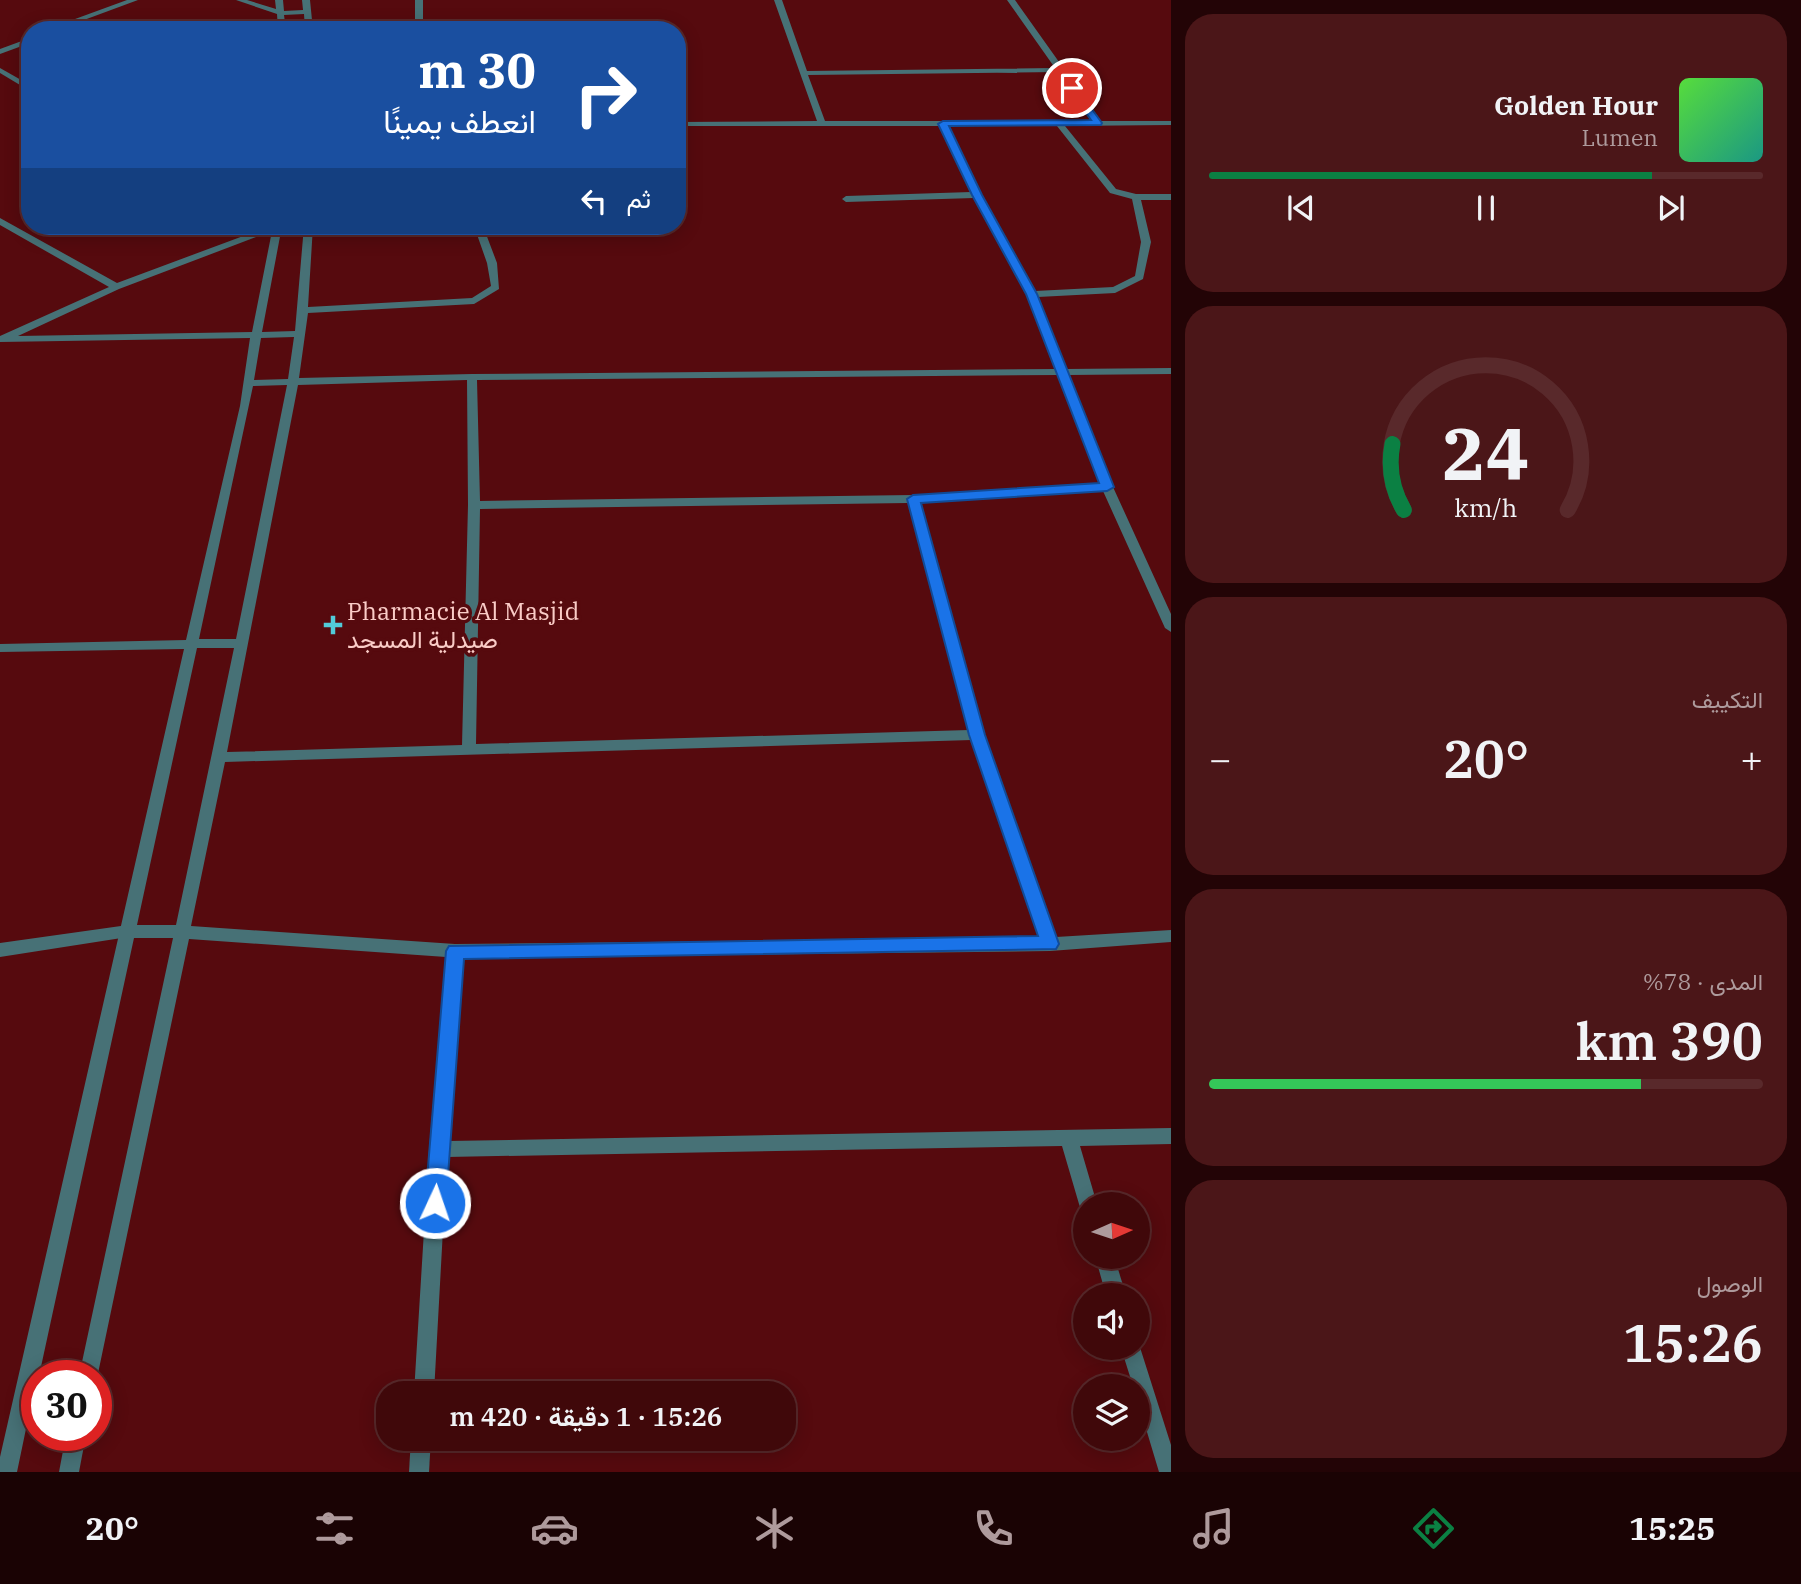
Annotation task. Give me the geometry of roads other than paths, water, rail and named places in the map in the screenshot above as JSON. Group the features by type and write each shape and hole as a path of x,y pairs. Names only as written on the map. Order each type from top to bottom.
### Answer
{"street":[{"path":"74,21 134,0"},
{"path":"240,0 280,13 308,12"},
{"path":"279,0 281,21"},
{"path":"306,0 308,21"},
{"path":"419,0 419,21"},
{"path":"778,0 821,122"},
{"path":"1011,0 1098,123"},
{"path":"0,43 13,47"},
{"path":"0,52 21,44"},
{"path":"803,73 1060,69"},
{"path":"0,70 21,83"},
{"path":"1059,123 1112,191 1136,197 1171,197"},
{"path":"686,124 1171,123"},
{"path":"943,124 977,195 1032,294 1107,487 1171,628"},
{"path":"846,199 977,195"},
{"path":"1032,294 1115,290 1140,277 1146,242 1136,197"},
{"path":"0,221 21,233"},
{"path":"25,235 116,287"},
{"path":"1,339 116,287 250,235"},
{"path":"7,1472 193,643 276,235"},
{"path":"92,1360 219,757 293,382 303,310 307,235"},
{"path":"303,310 474,301 496,287 482,235"},
{"path":"1,339 299,334"},
{"path":"248,383 472,377 1171,371"},
{"path":"469,749 474,505 472,377"},
{"path":"474,505 913,499 1107,487"},
{"path":"913,499 977,735 1050,944"},
{"path":"0,648 241,643"},
{"path":"219,757 977,735"},
{"path":"0,950 128,932 182,932 455,951 1050,944 1171,936"},
{"path":"425,1381 438,1149 455,951"},
{"path":"438,1149 1171,1136"},
{"path":"1069,1138 1085,1192"},
{"path":"1135,1360 1168,1472"},
{"path":"69,1472 73,1451"},
{"path":"419,1472 420,1451"}],"place":[{"name":"Pharmacie Al Masjid صيدلية المسجد","path":"333,625"}]}
